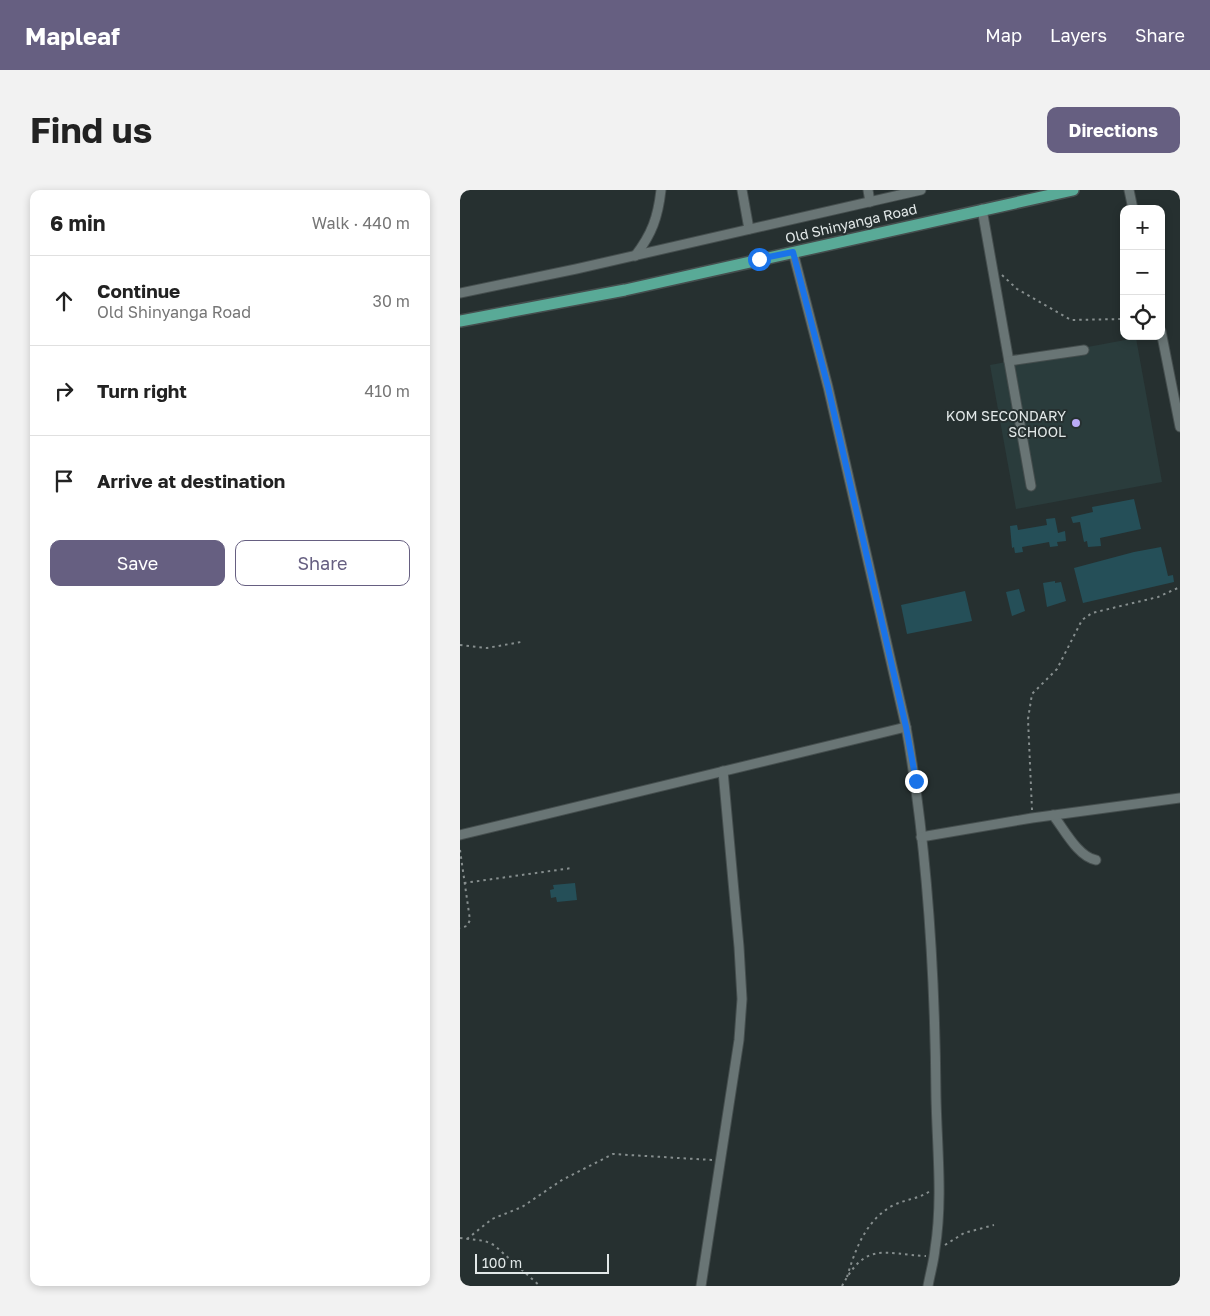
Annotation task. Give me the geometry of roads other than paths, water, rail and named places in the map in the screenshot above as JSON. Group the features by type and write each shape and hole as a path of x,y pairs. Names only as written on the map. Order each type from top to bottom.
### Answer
{"main road":[{"name":"Old Shinyanga Road","path":"460,321 624,290 1073,190"}],"street":[{"path":"635,256 653,230 658,214 661,190"},
{"path":"742,190 749,229"},
{"path":"868,190 870,202"},
{"path":"460,293 635,256 921,190"},
{"path":"1129,190 1132,205"},
{"path":"982,209 1031,486"},
{"path":"793,252 828,387 906,727 916,781 930,914 934,973 938,1185 935,1253 928,1286"},
{"path":"1163,340 1180,427"},
{"path":"1009,361 1084,350"},
{"path":"460,834 906,727"},
{"path":"701,1286 739,1040 742,999 723,771"},
{"path":"921,837 1032,818 1180,798"},
{"path":"1053,815 1081,852 1089,858 1096,860"}],"place":[{"name":"KOM SECONDARY SCHOOL","path":"1076,423"}]}
